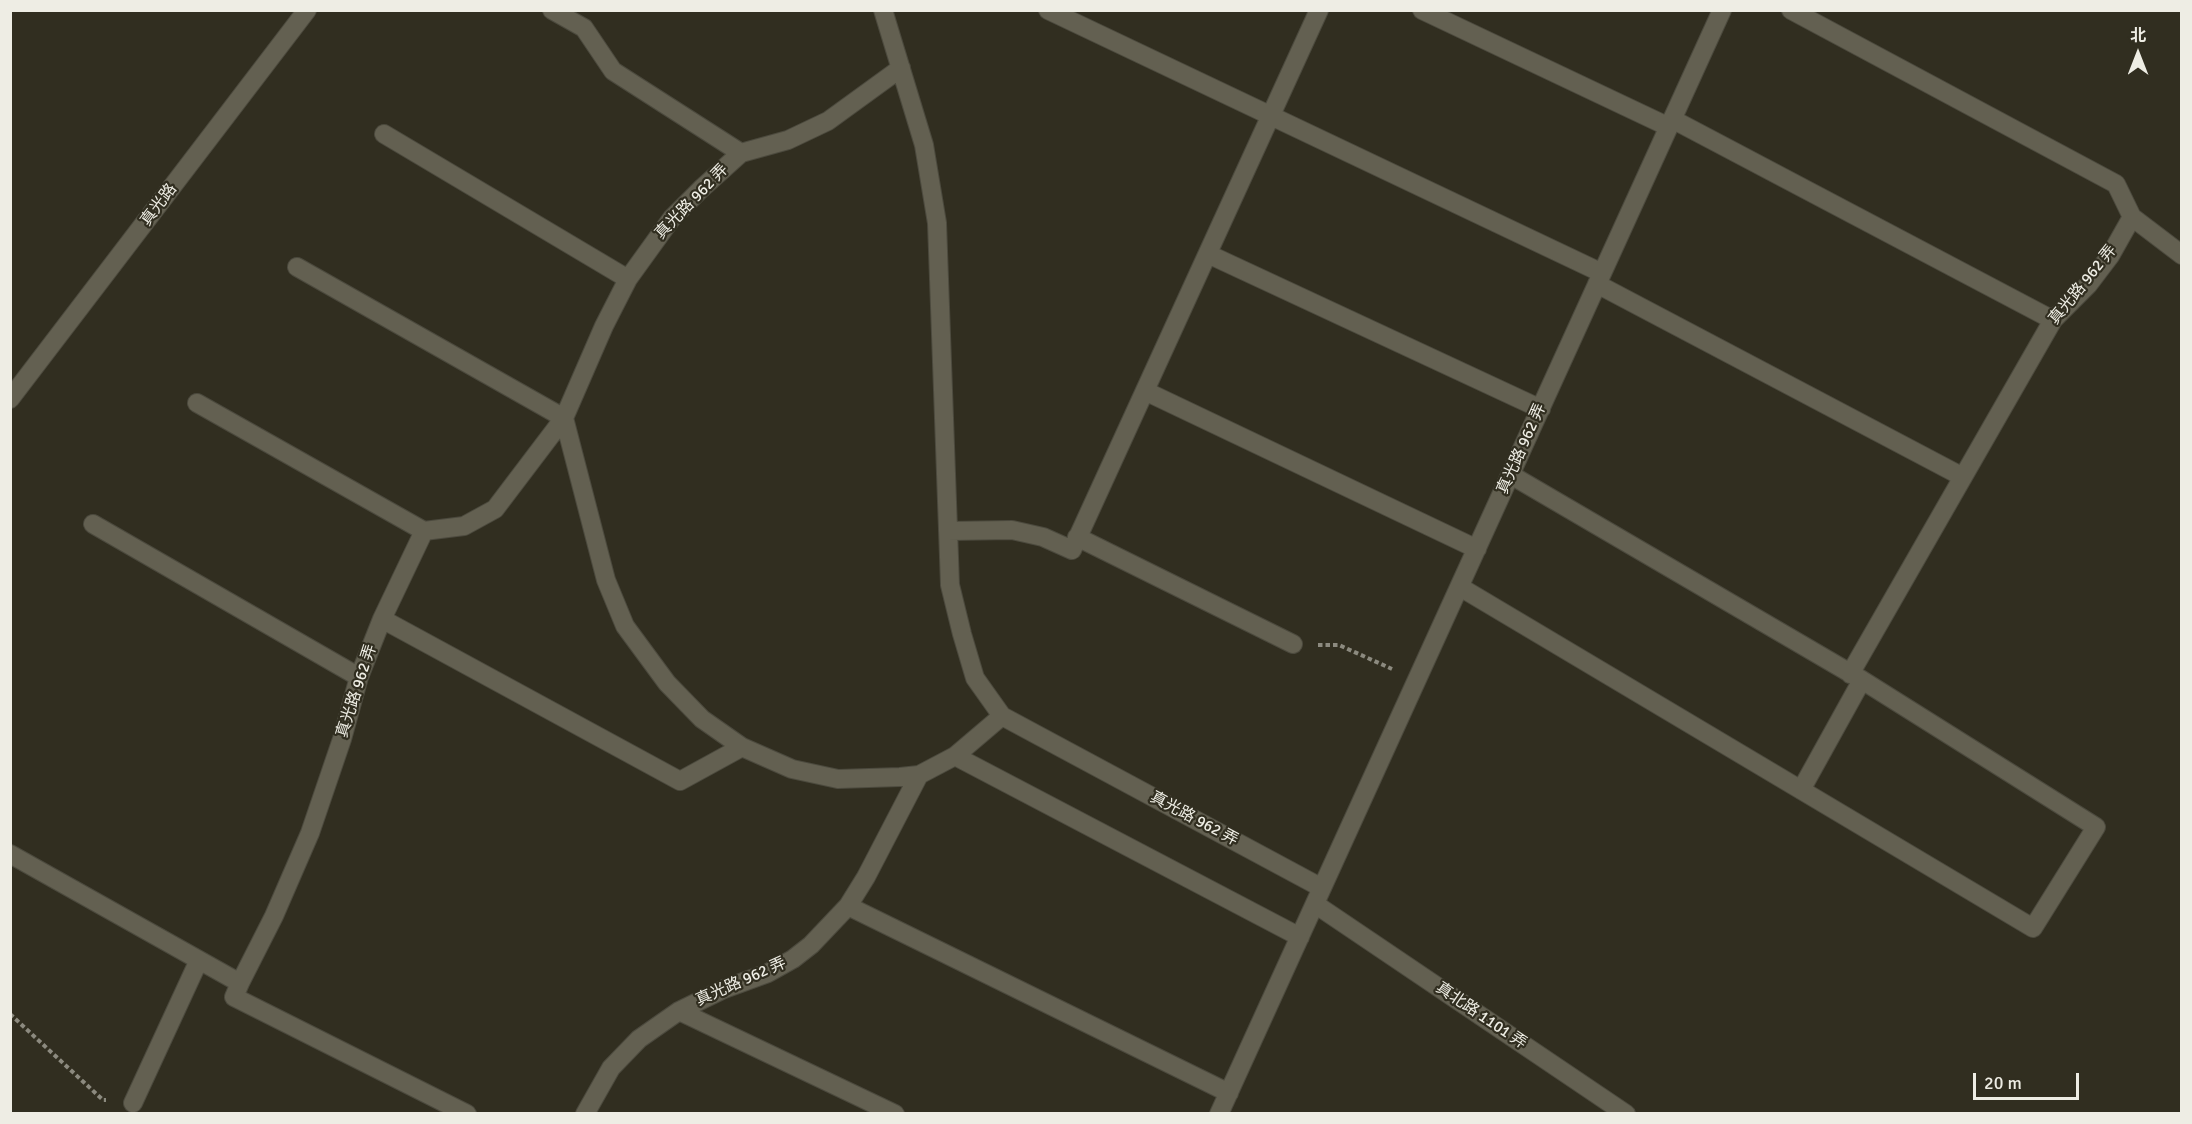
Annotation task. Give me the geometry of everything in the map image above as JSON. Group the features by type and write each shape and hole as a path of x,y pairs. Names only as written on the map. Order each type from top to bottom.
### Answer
{"street":[{"name":"真光路","path":"10,399 307,10"},
{"path":"552,10 584,28 613,71 741,153"},
{"name":"真光路 962 弄","path":"883,10 924,146 937,223 950,585 975,678 1002,716 1319,896"},
{"path":"1048,10 1271,116 1600,279 1963,477"},
{"path":"948,531 1012,530 1043,537 1072,550 1319,10"},
{"path":"1422,10 1671,123 2053,320"},
{"name":"真光路 962 弄","path":"1219,1113 1722,10"},
{"path":"1791,10 2116,184 2132,217 2181,255"},
{"name":"真光路 962 弄","path":"240,983 274,916 310,832 342,739 359,677 381,619 424,531 464,526 495,509 564,418 604,326 628,279 672,218 741,153 788,140 828,120 901,68"},
{"path":"384,134 628,279"},
{"name":"真光路 962 弄","path":"1801,790 1856,677 1963,477 2053,320 2095,276 2110,256 2132,217"},
{"path":"1208,254 1541,408"},
{"path":"297,267 564,418 606,580 625,626 667,683 702,719 742,747 792,769 838,779 919,775 956,756 1002,716"},
{"path":"1145,391 1477,549"},
{"path":"197,403 424,531"},
{"path":"1460,587 2032,927 2096,826 1856,677 1511,475"},
{"path":"93,524 359,677"},
{"path":"1077,537 1293,644"},
{"path":"381,619 680,781 742,747"},
{"path":"956,756 1300,937"},
{"name":"真光路 962 弄","path":"585,1113 611,1068 639,1039 679,1011 724,989 768,973 793,959 811,945 848,906 866,877 919,775"},
{"path":"10,854 240,983 234,997 467,1113"},
{"name":"真北路 1101 弄","path":"1319,896 1336,917 1626,1113"},
{"path":"848,906 1229,1093"},
{"path":"132,1103 199,960"},
{"path":"679,1011 895,1113"}],"path":[{"path":"1293,644 1339,645 1417,681"},
{"path":"10,1014 104,1100 122,1099 132,1103"}]}
